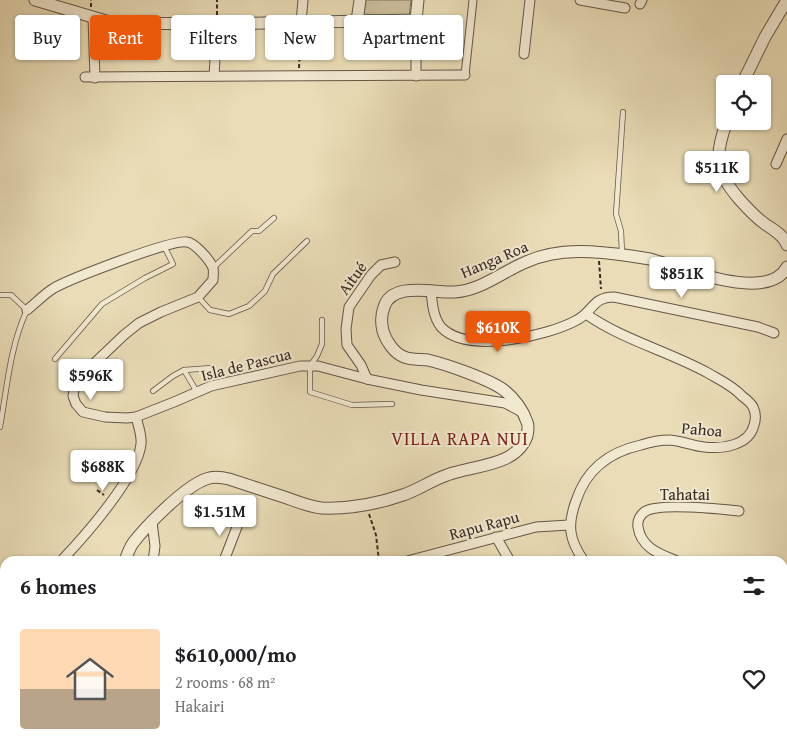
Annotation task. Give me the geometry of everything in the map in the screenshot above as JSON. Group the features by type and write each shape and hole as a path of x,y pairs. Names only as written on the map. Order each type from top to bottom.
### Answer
{"street":[{"path":"35,0 90,16"},
{"path":"302,15 303,0"},
{"path":"358,15 360,0"},
{"path":"416,15 418,0"},
{"path":"85,77 465,75 473,0"},
{"path":"524,54 530,0"},
{"path":"582,0 626,8"},
{"path":"746,75 764,37 787,0"},
{"path":"94,60 94,78"},
{"path":"214,76 215,60"},
{"path":"416,60 416,76"},
{"path":"724,130 718,150 720,169 725,184 752,213 777,232 787,244"},
{"path":"776,164 787,139"},
{"path":"27,310 53,289 110,265 177,242 192,244 213,268 213,280 198,297"},
{"name":"Hanga Roa","path":"127,556 133,543 172,503 193,486 216,476 319,508 353,508 404,495 447,475 495,463 511,455 524,445 528,432 528,423 520,411 517,402 503,389 472,375 429,360 404,357 393,349 384,334 381,323 384,304 392,296 400,292 431,290 461,292 528,261 562,252 599,252 649,259 722,280 750,282 770,281 784,273 787,267"},
{"name":"Aitué","path":"367,379 361,365 347,345 346,329 349,307 371,275 381,265 395,262"},
{"path":"431,290 436,319 442,327 454,336 489,342 527,338 562,327 578,320 602,298 614,297 758,327 774,333"},
{"name":"Isla de Pascua","path":"198,297 139,323 124,335 82,374 75,385 73,396 76,404 84,412 105,417 136,417 227,381 300,366 310,366 333,369 367,379 421,390 505,403 520,411"},
{"name":"Pahoa","path":"569,525 574,505 584,481 597,466 612,455 631,447 670,440 705,447 725,447 741,442 753,432 756,419 753,406 738,391 723,381 688,362 613,331 586,314"},
{"path":"65,556 102,514 133,466 141,443 136,417"},
{"name":"Tahatai","path":"666,556 645,544 640,535 638,524 640,516 645,511 654,508 695,507 739,511"},
{"path":"226,556 242,514"},
{"path":"152,522 155,546 154,556"},
{"path":"569,525 571,536 581,556"},
{"name":"Rapu Rapu","path":"425,556 536,527 569,525"},
{"path":"496,536 507,556"}],"lane":[{"path":"622,255 621,231 616,214 623,112"},
{"path":"213,268 252,232 258,231 274,218"},
{"path":"198,297 210,310 229,314 249,306 265,292 273,274 307,241"},
{"path":"55,359 102,304 145,278 173,264 164,246"},
{"path":"0,295 11,295 27,310 21,323 14,349 0,427"},
{"path":"322,320 322,344 310,366 310,392 352,405 392,404"},
{"path":"154,391 184,370 212,368"},
{"path":"184,370 197,392"}],"path":[{"path":"217,0 217,15"},
{"path":"299,75 300,60"},
{"path":"599,252 602,298"},
{"path":"366,504 376,535 378,556"}],"shaded area":[{"path":"365,0 411,0 409,15 363,14"}],"district":[{"name":"VILLA RAPA NUI","path":"460,439"}]}
